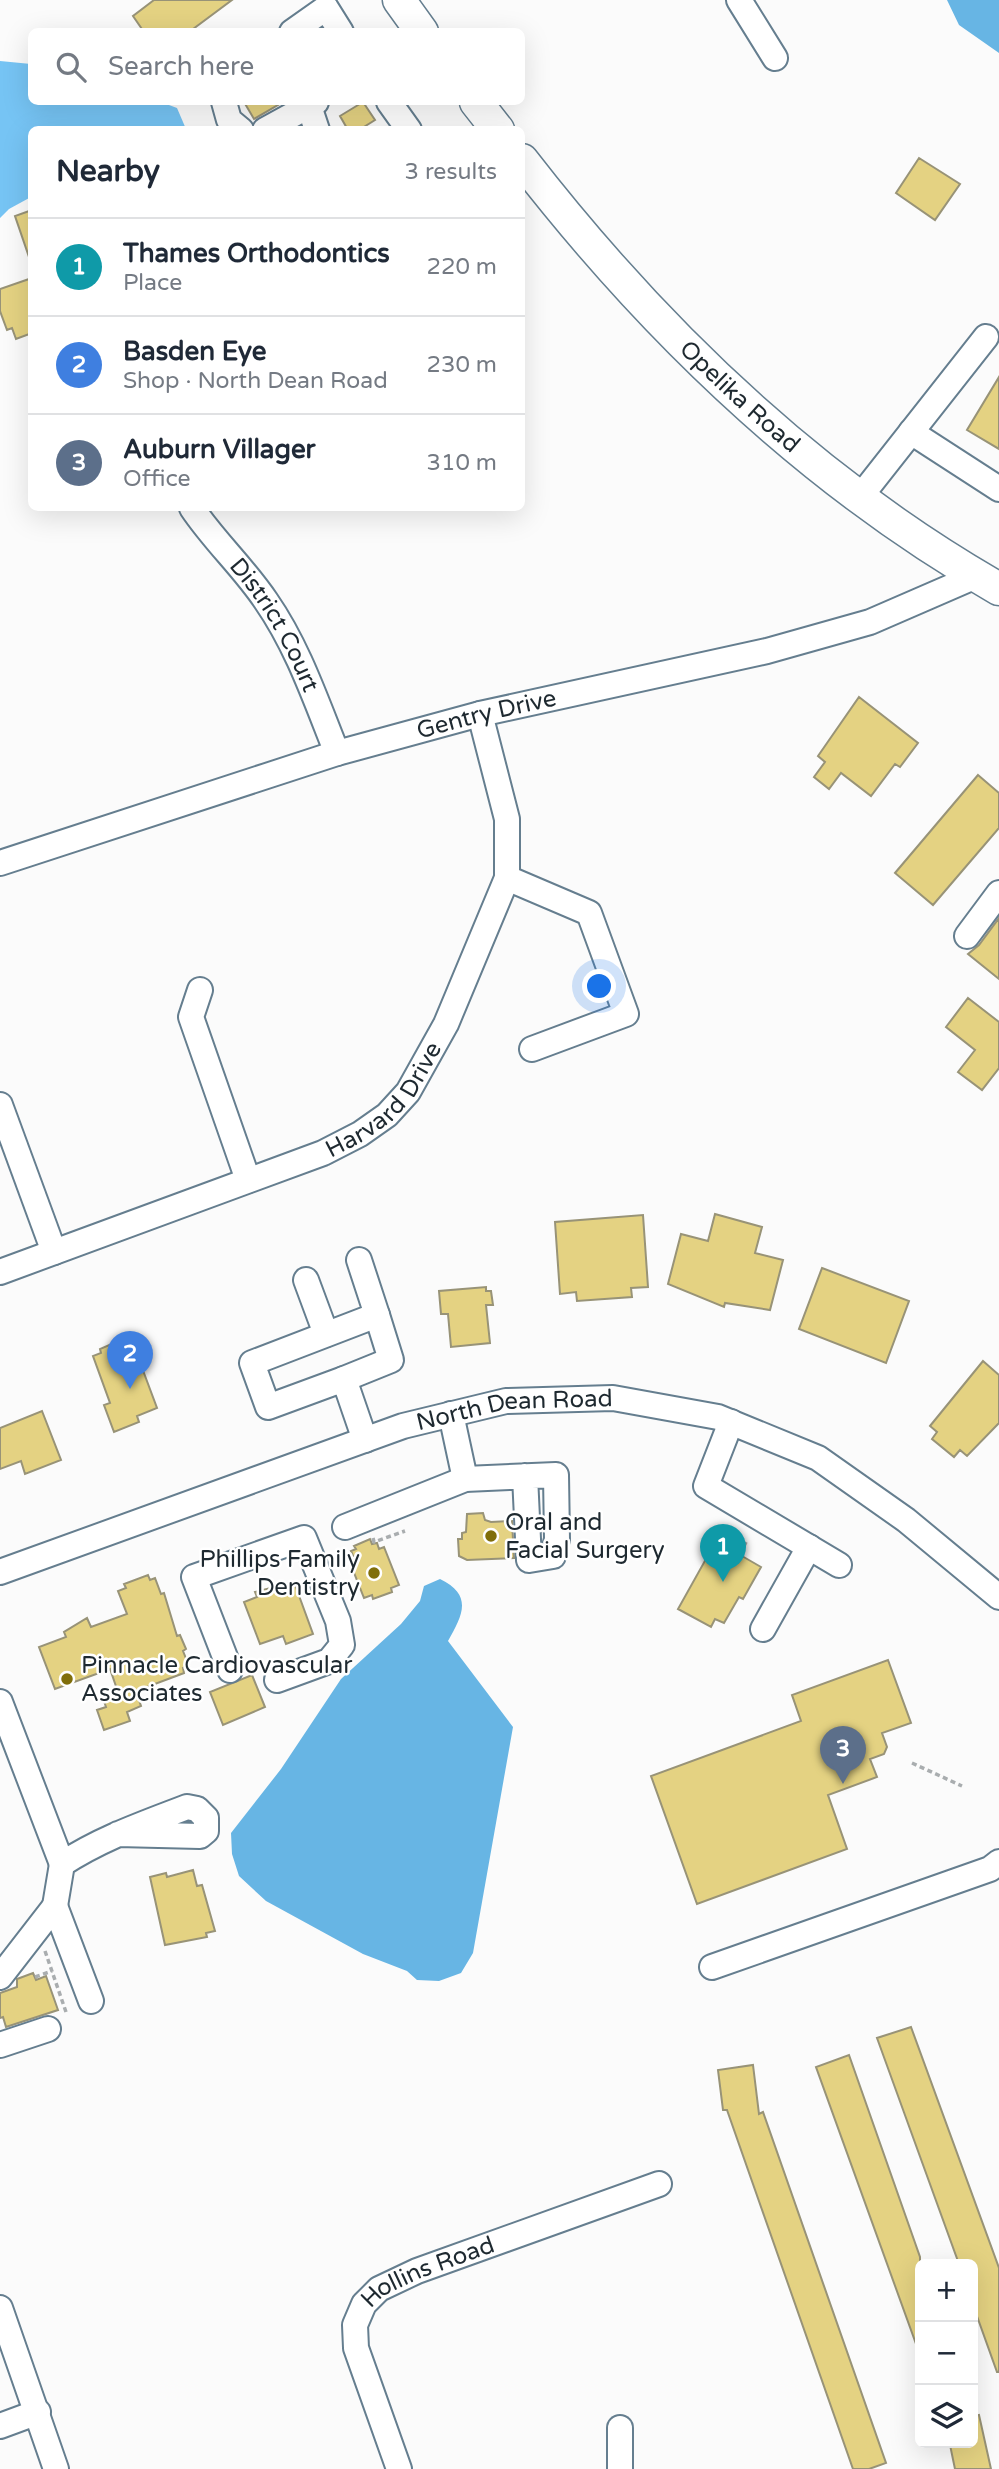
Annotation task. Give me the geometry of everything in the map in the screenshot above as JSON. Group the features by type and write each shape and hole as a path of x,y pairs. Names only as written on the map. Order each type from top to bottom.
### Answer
{"main road":[{"path":"399,0 417,28"},
{"path":"478,105 495,126"},
{"name":"Opelika Road","path":"525,164 616,274 682,345 754,411 860,497 988,583"}],"street":[{"path":"739,0 775,58"},
{"path":"297,28 328,4 339,28"},
{"path":"226,105 229,120 236,126"},
{"path":"272,126 310,105"},
{"path":"312,105 316,126"},
{"path":"391,105 406,126"},
{"path":"860,497 986,337"},
{"path":"911,432 999,489"},
{"name":"District Court","path":"194,511 207,531 265,599 291,640 337,753"},
{"name":"Gentry Drive","path":"0,863 337,753 480,714 767,651 870,622 988,583"},
{"name":"Harvard Drive","path":"0,1272 323,1153 360,1134 387,1115 408,1092 446,1024 507,878 507,819 480,714"},
{"path":"507,878 589,913 626,1014 532,1049"},
{"path":"967,936 999,893"},
{"path":"200,990 191,1017 248,1180"},
{"path":"0,1105 54,1252"},
{"path":"359,1260 377,1315 391,1360 268,1407 252,1363 377,1315"},
{"path":"306,1280 326,1334"},
{"path":"344,1379 365,1440"},
{"name":"North Dean Road","path":"0,1572 365,1440 452,1414 506,1401 613,1398 718,1417 818,1458 906,1520 999,1597"},
{"path":"452,1414 465,1479"},
{"path":"731,1422 706,1486 839,1565"},
{"path":"345,1527 465,1479 555,1475 557,1539 553,1556 542,1560"},
{"path":"230,1670 194,1577 304,1538 338,1621 342,1645 329,1661 277,1680"},
{"path":"763,1629 809,1547"},
{"path":"0,1702 62,1864 55,1906 0,1977"},
{"path":"62,1864 95,1843 118,1834"},
{"path":"712,1967 990,1869 999,1862"},
{"path":"55,1906 91,2001"},
{"path":"0,2045 48,2029"},
{"name":"Hollins Road","path":"400,2469 356,2348 355,2325 364,2304 379,2289 417,2271 659,2184"},
{"path":"0,2308 56,2469"},
{"path":"0,2426 38,2412"},
{"path":"620,2428 621,2469"}],"path":[{"path":"740,1554 746,1542"},
{"path":"912,1763 962,1786"},
{"path":"43,1947 66,2012"},
{"path":"35,1977 52,1971"}],"shaded area":[{"path":"947,0 999,0 999,53 959,25"},
{"path":"0,61 28,64 28,105 169,105 177,108 185,126 28,126 28,199 9,209 0,218"},
{"path":"440,1579 457,1592 462,1606 458,1623 448,1641 513,1727 473,1953 461,1973 439,1981 417,1980 407,1971 363,1954 266,1901 239,1876 232,1854 231,1833 281,1769 341,1679 401,1624 420,1601 424,1586"}],"building":[{"path":"154,0 232,0 194,28 141,28 133,16"},
{"path":"246,105 278,105 254,119"},
{"path":"358,105 365,105 375,120 365,126 346,126 340,116"},
{"path":"919,158 960,184 935,220 896,193"},
{"path":"28,211 28,254 15,216"},
{"path":"28,279 28,334 16,339 12,328 7,330 0,311 0,289"},
{"path":"999,377 999,449 967,430"},
{"path":"859,697 918,743 900,767 895,764 871,796 841,773 829,789 814,777 825,762 818,756"},
{"path":"978,775 999,793 999,828 933,905 895,873"},
{"path":"999,918 999,979 968,954 979,945"},
{"path":"968,998 999,1022 999,1068 982,1090 958,1072 975,1050 946,1027"},
{"path":"715,1214 762,1227 755,1253 783,1260 770,1310 725,1303 724,1307 668,1284 681,1234 708,1241"},
{"path":"643,1215 648,1287 631,1288 632,1297 577,1301 576,1292 560,1294 555,1222"},
{"path":"822,1268 909,1301 886,1363 799,1329"},
{"path":"486,1287 486,1291 491,1291 493,1305 486,1305 490,1343 451,1347 448,1314 441,1314 439,1291"},
{"path":"132,1341 157,1408 137,1416 139,1422 114,1432 104,1405 110,1403 93,1356 101,1353 100,1349 116,1342 118,1346"},
{"path":"983,1361 999,1375 999,1423 967,1456 960,1450 954,1457 932,1439 937,1432 930,1426"},
{"path":"42,1411 61,1460 25,1474 21,1461 0,1469 0,1428"},
{"name":"Oral and Facial Surgery","path":"483,1513 485,1520 491,1522 512,1521 514,1558 467,1560 459,1556 458,1539 462,1539 462,1533 466,1532 467,1514"},
{"name":"Phillips Family Dentistry","path":"370,1539 372,1544 377,1543 379,1549 384,1547 399,1585 391,1588 392,1592 373,1599 372,1595 364,1598 349,1560 354,1558 351,1551 356,1549 354,1546"},
{"path":"716,1541 761,1567 743,1599 739,1597 724,1623 715,1619 711,1627 678,1609"},
{"path":"148,1575 150,1580 155,1578 161,1594 164,1593 177,1636 180,1635 186,1649 183,1651 189,1666 183,1668 184,1673 136,1691 141,1706 127,1712 130,1721 104,1730 97,1710 106,1707 104,1701 119,1695 110,1669 55,1689 39,1647 66,1637 64,1632 87,1618 91,1627 127,1614 118,1591 126,1588 124,1584"},
{"path":"294,1582 313,1634 286,1644 283,1636 260,1644 244,1602 257,1597 255,1592"},
{"path":"888,1660 911,1723 882,1733 887,1747 884,1754 870,1759 877,1777 828,1795 847,1849 697,1904 651,1776 801,1721 792,1695"},
{"path":"252,1675 265,1707 223,1725 210,1692"},
{"path":"193,1870 197,1886 202,1885 215,1931 206,1933 207,1937 165,1945 150,1877 166,1873 167,1877"},
{"path":"33,1973 36,1980 46,1976 58,2010 6,2027 3,2017 0,2018 0,1993 17,1987 17,1979"},
{"path":"911,2027 999,2268 999,2372 978,2319 978,2259 957,2259 877,2038"},
{"path":"849,2055 920,2257 915,2259 915,2341 816,2067"},
{"path":"753,2065 759,2114 763,2112 886,2463 869,2469 853,2469 727,2110 723,2110 718,2070"},
{"path":"978,2415 991,2469 955,2469 951,2448 978,2448"}],"place":[{"name":"Basden Eye","path":"130,1389"},
{"name":"Oral and Facial Surgery","path":"491,1536"},
{"name":"Phillips Family Dentistry","path":"374,1573"},
{"name":"Thames Orthodontics","path":"723,1582"},
{"name":"Pinnacle Cardiovascular Associates","path":"67,1679"},
{"name":"Auburn Villager","path":"843,1784"}]}
